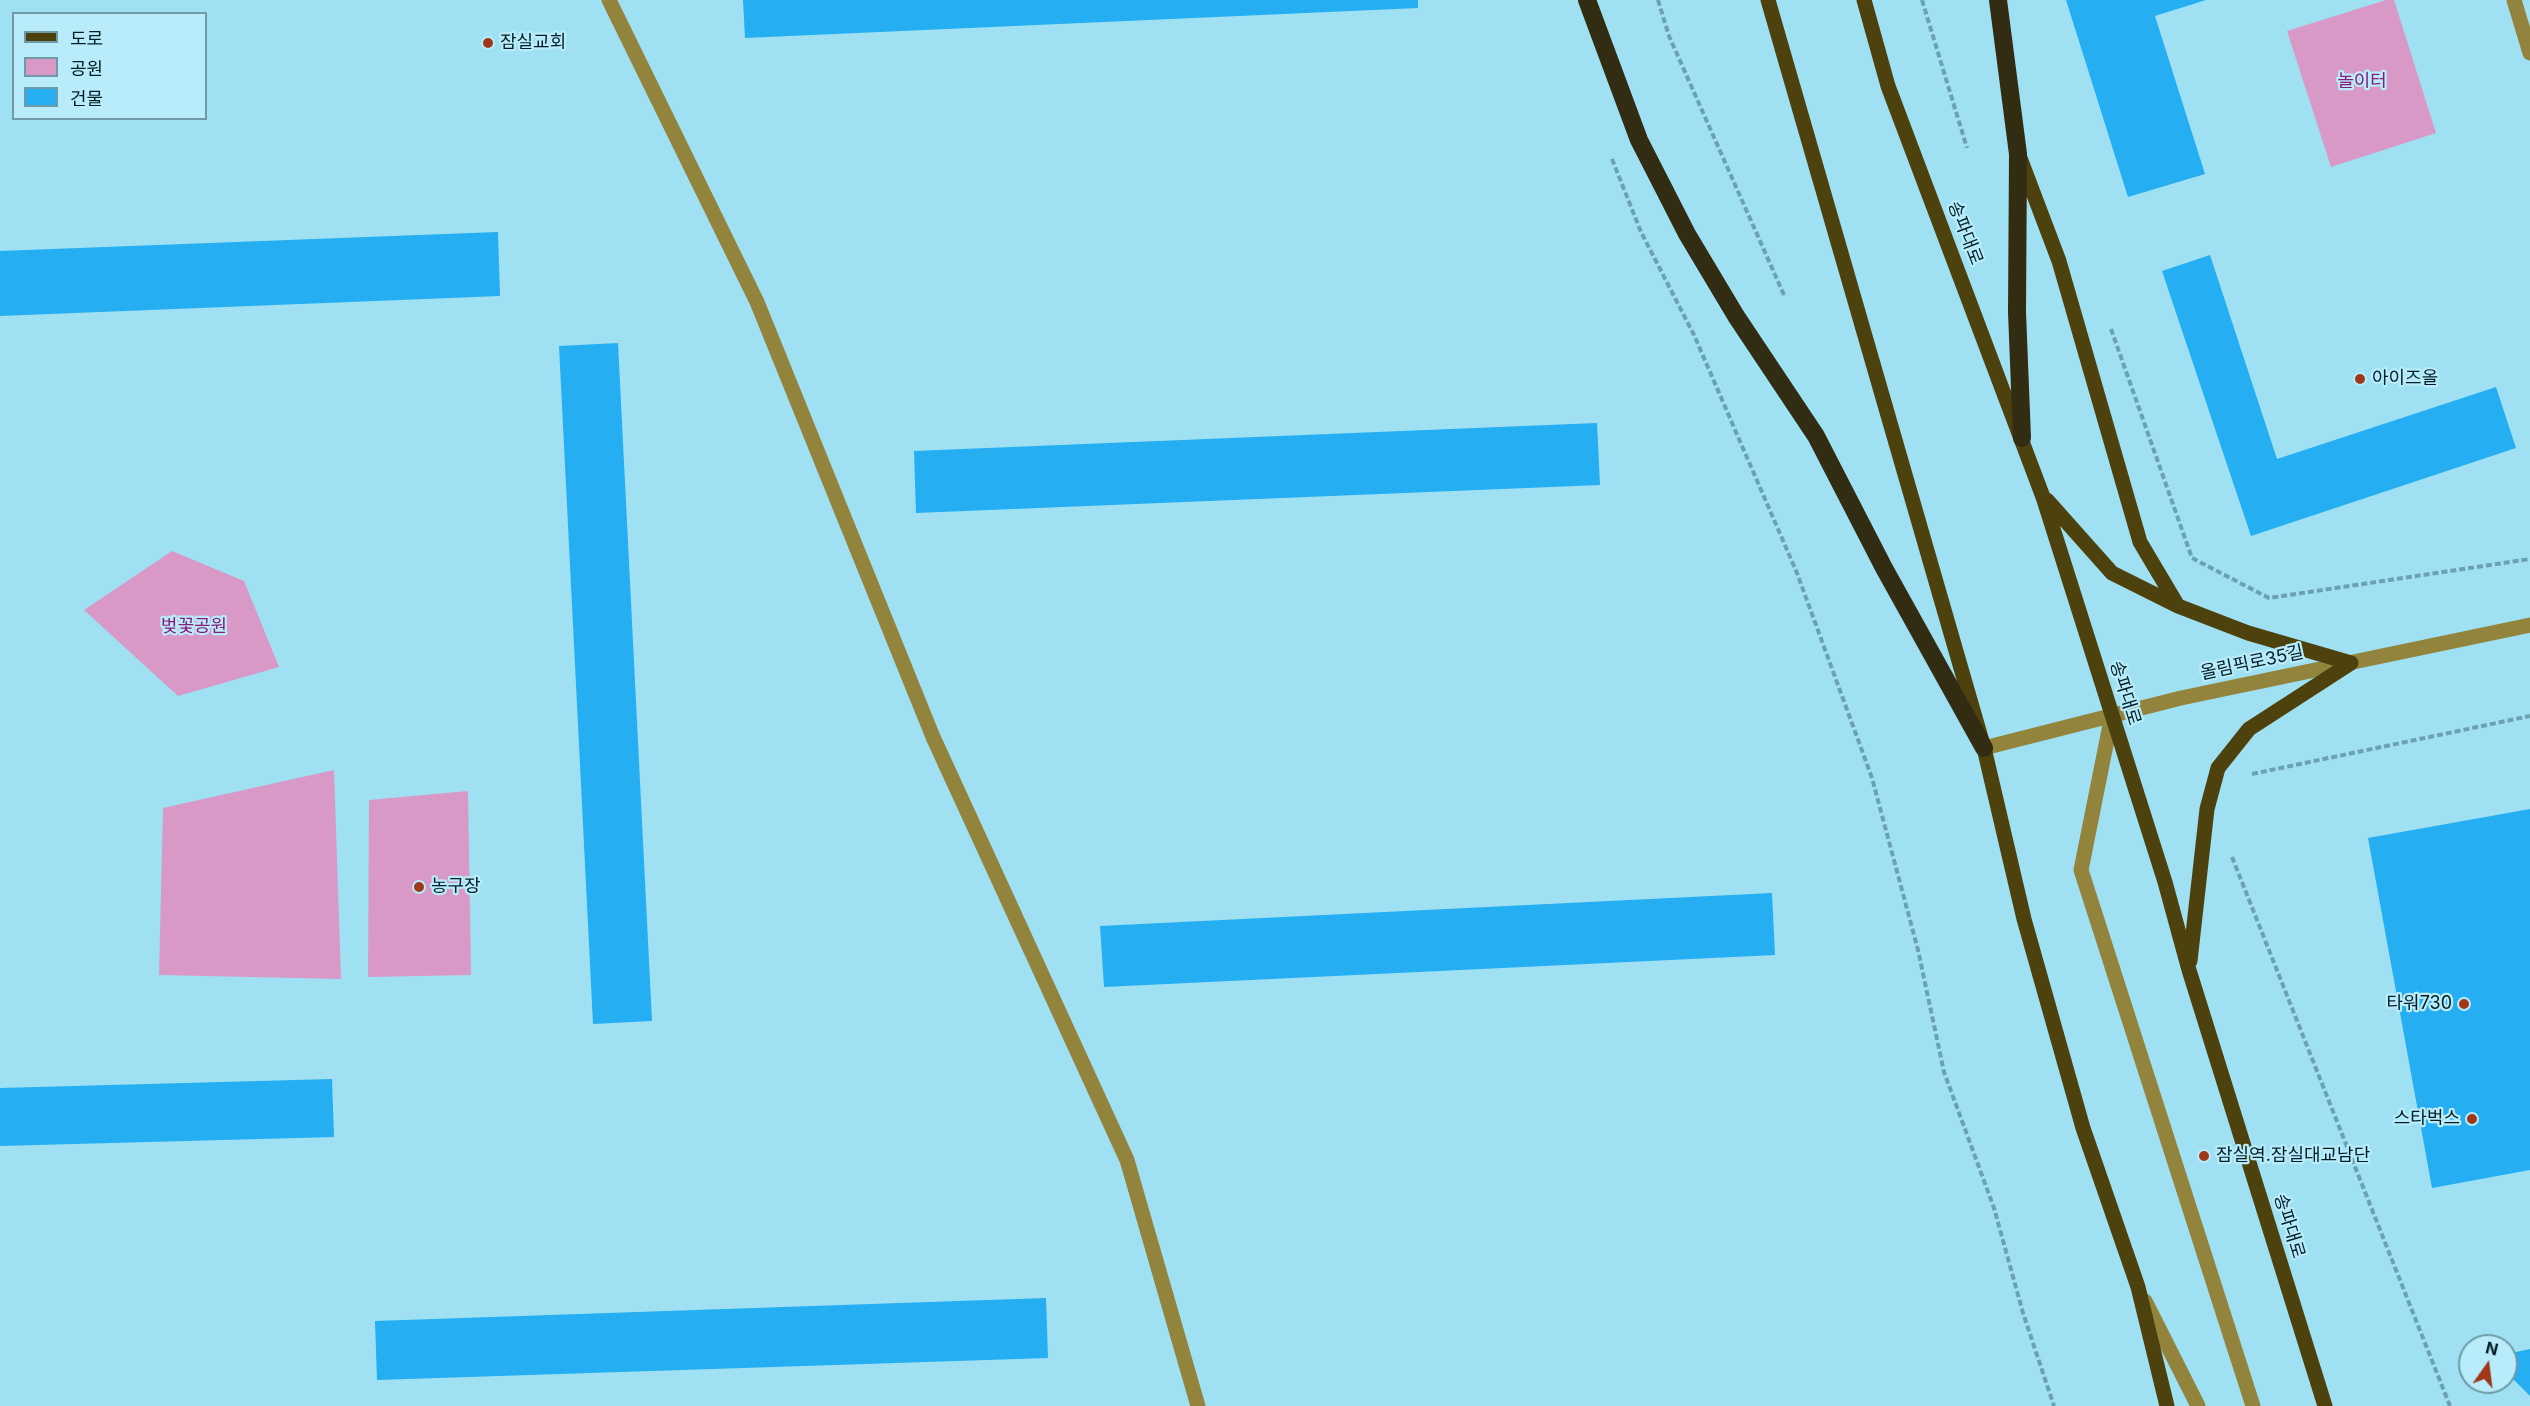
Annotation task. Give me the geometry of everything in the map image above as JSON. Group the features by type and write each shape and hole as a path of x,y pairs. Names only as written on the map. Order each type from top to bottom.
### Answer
{"highway":[{"path":"1587,0 1639,140 1687,234 1736,316 1816,436 1884,568 1984,748"},
{"path":"1998,0 2018,154 2017,312 2022,438"}],"main road":[{"path":"1768,0 1984,748 2024,919 2077,1106 2138,1287 2167,1406"},
{"name":"송파대로","path":"1864,0 1888,86 2043,497 2165,882 2189,970 2325,1406"},
{"path":"2018,154 2059,261 2140,542 2178,606"},
{"path":"2043,497 2112,573 2178,606 2248,633 2351,663"},
{"path":"2189,970 2207,809 2218,768 2249,729 2351,663"}],"street":[{"path":"609,0 757,302 933,737 1128,1160 1198,1406"},
{"path":"2514,0 2530,53"},
{"name":"올림픽로35길","path":"1984,748 2181,698 2530,626"},
{"path":"2112,715 2081,870 2253,1406"},
{"path":"2138,1287 2198,1406"}],"path":[{"path":"1658,0 1669,36 1784,295"},
{"path":"1922,0 1967,148"},
{"path":"2109,324 2192,558 2269,598 2530,559"},
{"path":"1694,335 1797,573 1872,778 1918,950 1944,1072 1994,1208 2023,1313 2054,1406"},
{"path":"2248,774 2530,716"},
{"path":"2235,864 2450,1406"}],"green space":[{"name":"놀이터","path":"2386,0 2394,0 2436,133 2331,167 2287,31"},
{"name":"벚꽃공원","path":"172,551 244,581 279,667 178,696 84,610"},
{"path":"334,770 341,979 159,975 163,808"},
{"name":"농구장","path":"468,791 471,975 368,977 369,800"}],"building":[{"path":"743,0 1418,0 1418,8 745,38"},
{"path":"2066,0 2206,0 2155,16 2205,174 2128,197"},
{"path":"498,232 500,296 0,316 0,251"},
{"path":"2210,255 2277,459 2496,387 2516,448 2251,536 2162,271"},
{"path":"618,343 652,1021 593,1024 559,346"},
{"path":"1597,423 1600,485 916,513 914,451"},
{"name":"타워730","path":"2530,809 2530,1170 2432,1188 2368,838"},
{"path":"1772,893 1775,955 1104,987 1100,926"},
{"path":"332,1079 334,1137 0,1146 0,1088"},
{"path":"1046,1298 1048,1358 377,1380 375,1321"},
{"path":"2530,1349 2530,1396 2518,1384 2518,1352"}],"place":[{"name":"잠실교회","path":"488,43"},
{"name":"아이즈올","path":"2360,379"},
{"name":"농구장","path":"419,887"},
{"name":"타워730","path":"2464,1004"},
{"name":"스타벅스","path":"2472,1119"},
{"name":"잠실역.잠실대교남단","path":"2204,1156"}]}
